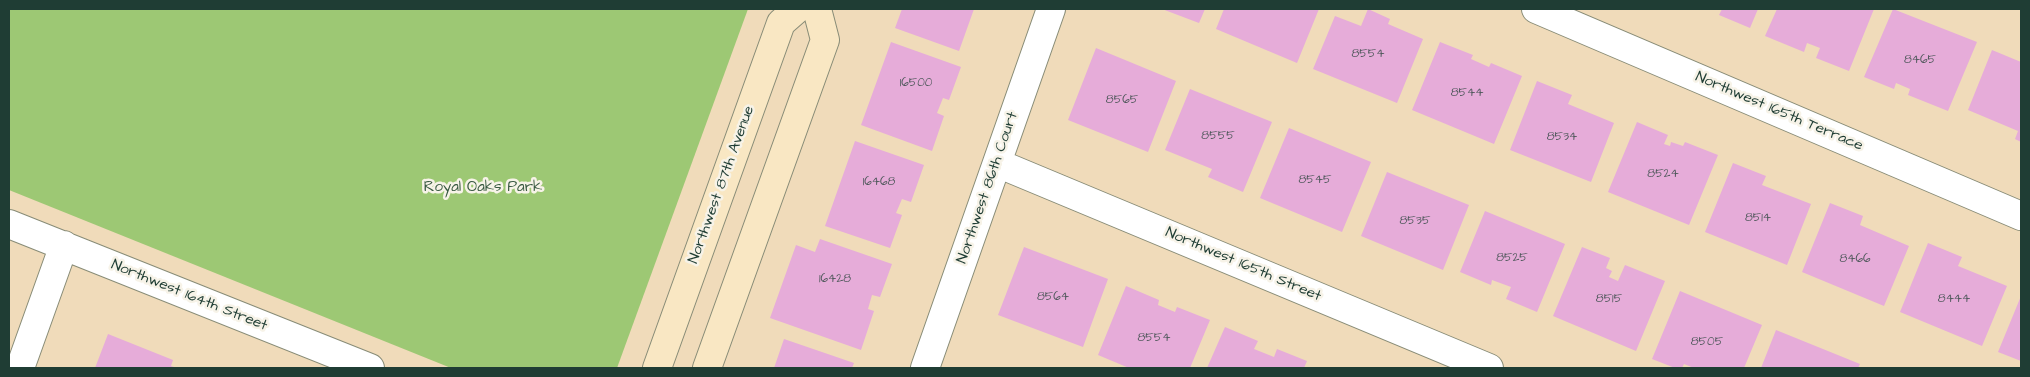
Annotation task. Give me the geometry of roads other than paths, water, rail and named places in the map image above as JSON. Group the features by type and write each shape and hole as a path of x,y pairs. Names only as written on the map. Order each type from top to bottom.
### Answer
{"street":[{"name":"Northwest 87th Avenue","path":"657,368 780,23 797,9"},
{"path":"707,368 825,40 817,9"},
{"name":"Northwest 86th Court","path":"925,368 1051,9"},
{"name":"Northwest 165th Terrace","path":"1536,9 2021,216"},
{"name":"Northwest 165th Street","path":"996,162 1489,368"},
{"name":"Northwest 164th Street","path":"9,224 370,368"},
{"path":"20,368 64,246"}],"park label":[{"name":"Royal Oaks Park","path":"483,188"}]}
